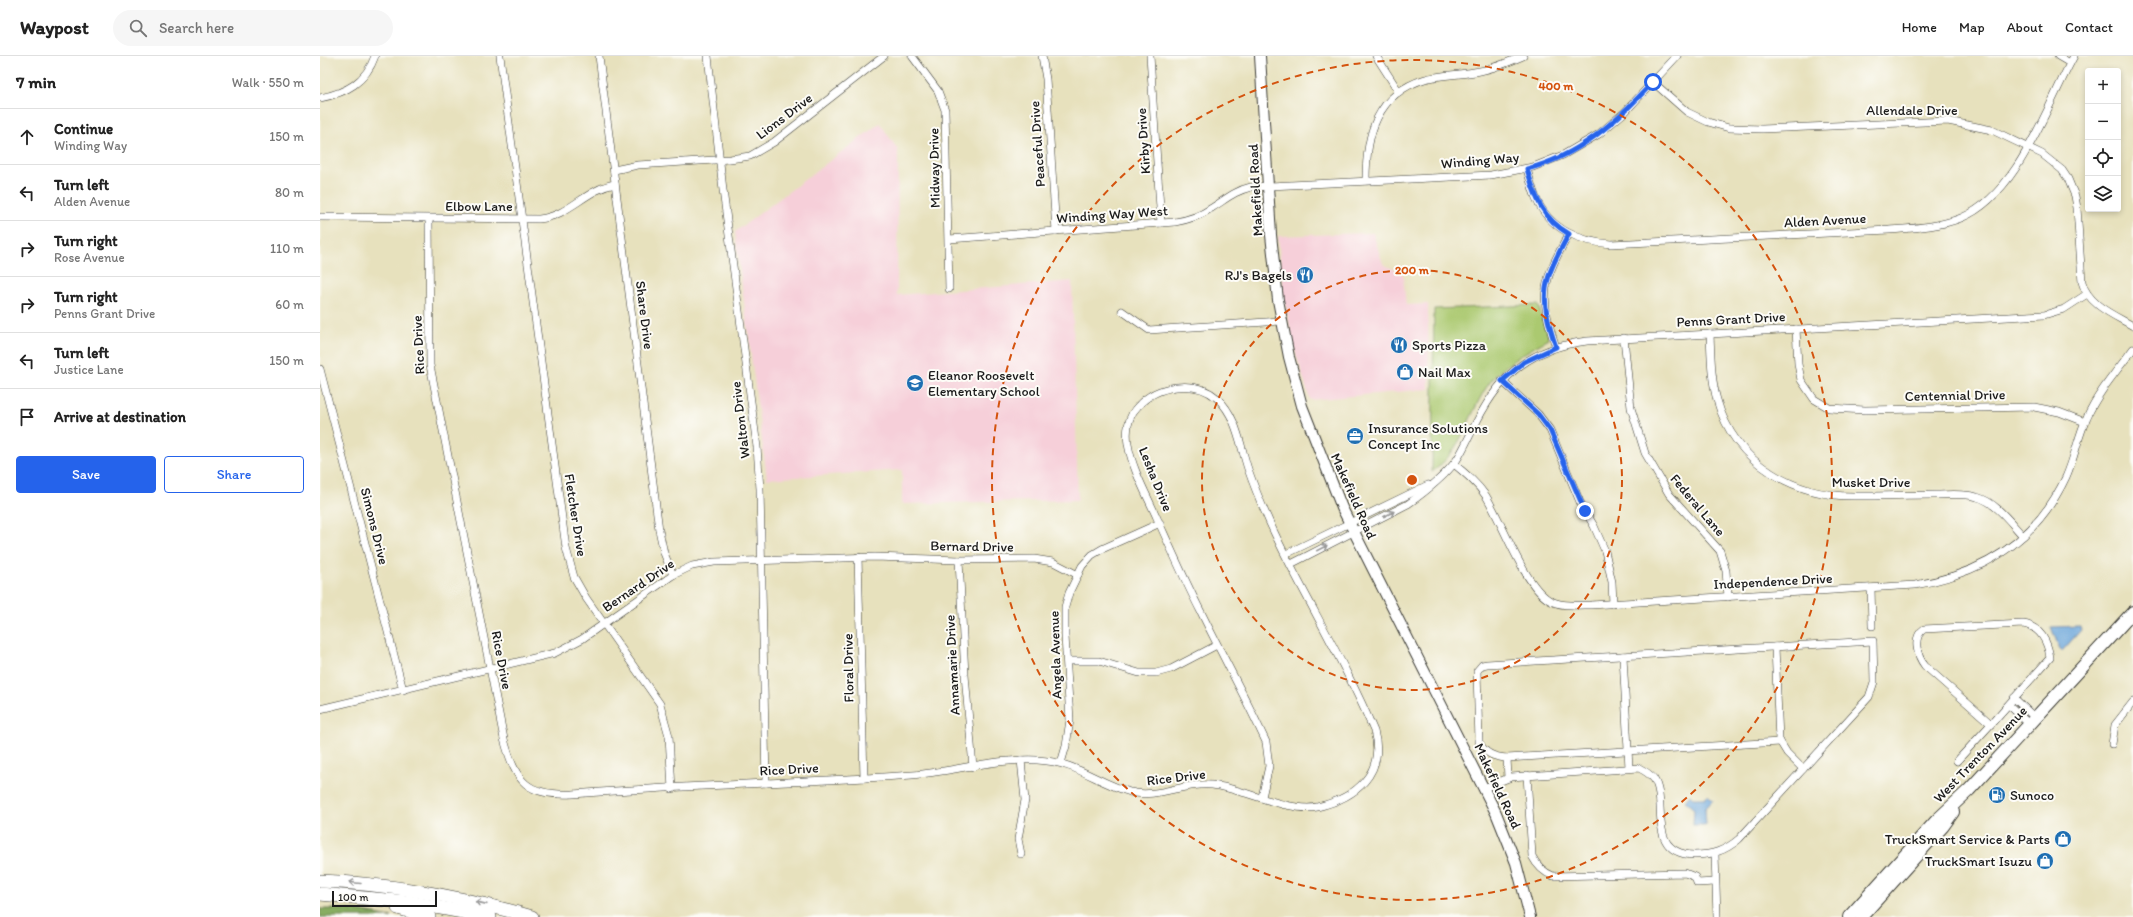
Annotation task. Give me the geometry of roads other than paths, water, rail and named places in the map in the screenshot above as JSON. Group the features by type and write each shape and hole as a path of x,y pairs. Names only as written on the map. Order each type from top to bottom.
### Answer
{"highway":[{"path":"320,880 377,885 436,894 486,904 532,917"},
{"path":"326,894 400,908 429,917"},
{"path":"326,894 408,902 490,917"}],"main road":[{"name":"West Trenton Avenue","path":"1849,917 1937,820 1967,793 2133,612"},
{"path":"1861,917 1944,826 1967,793"}],"street":[{"path":"320,98 337,95 354,86 367,73 375,56"},
{"name":"Elbow Lane","path":"320,217 521,219 500,56"},
{"name":"Share Drive","path":"599,56 660,530 664,553 673,575"},
{"name":"Walton Drive","path":"708,56 757,447 760,489 760,560 766,784"},
{"name":"Lions Drive","path":"614,170 638,165 741,158 765,148 884,56"},
{"name":"Midway Drive","path":"912,56 938,91 945,110 950,289"},
{"name":"Peaceful Drive","path":"1042,56 1046,79 1056,231"},
{"name":"Kirby Drive","path":"1150,56 1162,223"},
{"name":"Makefield Road","path":"1260,56 1272,244 1281,321 1302,406 1317,448 1352,527 1484,788 1514,857 1530,917"},
{"path":"1376,56 1399,92"},
{"path":"1366,180 1366,151 1372,128 1383,108 1399,92 1425,79 1479,71 1523,56"},
{"name":"Winding Way","path":"1269,186 1491,175 1527,169 1563,155 1599,134 1625,112 1677,56"},
{"path":"2058,56 2070,63"},
{"name":"Alden Avenue","path":"1527,169 1533,192 1541,208 1551,220 1569,234 1584,240 1611,244 1890,230 1934,226 1966,216 1994,196 2012,175 2028,147 2074,56"},
{"name":"Allendale Drive","path":"1653,82 1687,112 1708,122 1729,128 1762,129 1948,120 1992,130 2028,147 2042,154 2062,170 2068,179 2075,196 2082,282 2087,294"},
{"path":"521,219 549,218 560,214 597,189 615,184"},
{"name":"Winding Way West","path":"949,239 1186,220 1210,209 1225,198 1240,190 1269,186"},
{"name":"Rice Drive","path":"429,219 430,365 510,763 525,785 538,792 556,794 931,774 1021,760 1047,760 1082,770 1119,788 1140,794 1210,785 1298,806 1312,807 1339,800 1365,782 1374,768 1377,758 1377,740 1368,716 1286,554"},
{"name":"Fletcher Drive","path":"521,219 566,548 577,582 660,704 669,736 672,788"},
{"path":"1556,347 1546,314 1545,285 1554,261 1569,234"},
{"path":"2087,294 2107,311 2133,326"},
{"name":"Penns Grant Drive","path":"1352,527 1408,504 1437,480 1454,464 1487,403 1502,381 1524,362 1556,347 1587,340 2044,315 2064,309 2087,294"},
{"path":"1122,311 1149,330 1281,321"},
{"name":"Centennial Drive","path":"1796,329 1798,364 1801,380 1814,399 1829,408 1865,410 2034,407 2058,412 2085,422"},
{"name":"Musket Drive","path":"1710,334 1714,390 1721,410 1739,444 1752,458 1771,474 1792,485 1823,494 1858,496 1959,494 1978,497 1996,508 2023,536"},
{"name":"Federal Lane","path":"1624,338 1631,408 1645,453 1669,494 1720,551 1726,570 1728,597"},
{"path":"2085,422 2094,404 2133,349"},
{"name":"Simons Drive","path":"320,369 403,690"},
{"path":"1502,381 1538,414 1550,430 1580,502 1594,526 1605,551 1612,582 1613,604"},
{"name":"Lesha Drive","path":"1262,797 1269,766 1266,742 1217,646 1160,523 1130,452 1127,435 1134,410 1150,395 1173,388 1195,388 1215,396 1229,412 1249,471 1286,554"},
{"name":"Independence Drive","path":"1454,464 1472,478 1485,494 1529,577 1540,592 1549,599 1561,604 1613,604 1871,588 1934,582 1973,570 2001,554 2023,536 2039,520 2058,493 2072,463 2085,422"},
{"name":"Penns Grant Drive","path":"1352,527 1437,480"},
{"name":"Angela Avenue","path":"1061,763 1066,746 1070,720 1065,607 1067,598 1087,560 1102,548 1160,523"},
{"path":"1286,554 1352,527"},
{"path":"1291,564 1352,527"},
{"name":"Bernard Drive","path":"320,709 555,653 582,639 673,575 701,564 760,560 858,557 912,557 959,560 1044,560 1078,575"},
{"name":"Floral Drive","path":"858,557 864,778"},
{"name":"Annamarie Drive","path":"959,560 966,683 973,767"},
{"path":"1871,588 1872,626"},
{"path":"1957,761 2009,705 2050,658 2039,630 2034,626 2016,624 1924,629 1920,632 1918,642 1920,660 1991,724"},
{"path":"1484,788 1508,778 1639,768 1648,772 1654,780 1658,791 1661,829 1665,839 1671,846 1686,854 1715,854 1739,840 1872,691 1874,674 1873,641 1487,664 1479,668 1476,676 1479,742 1487,753 1507,758 1780,742"},
{"path":"1067,661 1099,660 1139,672 1156,673 1171,669 1217,646"},
{"path":"1775,647 1780,742 1787,753 1803,769"},
{"path":"1623,656 1629,768"},
{"path":"2014,698 2032,721"},
{"path":"2112,744 2115,725 2133,702"},
{"path":"2009,705 2032,721"},
{"path":"1507,758 1508,778"},
{"path":"1021,760 1025,800 1018,839 1021,854"},
{"path":"1527,776 1532,856 1538,866 1546,874 1553,876 1685,873 1695,876 1697,883 1716,882"},
{"path":"1715,854 1717,917"}],"water":[{"path":"2080,626 2081,630 2062,651 2060,650 2051,627"},
{"path":"1690,795 1694,798 1704,798 1708,795 1713,800 1705,809 1706,825 1693,825 1694,809 1685,801"}],"place":[{"name":"RJ's Bagels","path":"1305,275"},
{"name":"Sports Pizza","path":"1399,345"},
{"name":"Nail Max","path":"1405,372"},
{"name":"Eleanor Roosevelt Elementary School","path":"915,383"},
{"name":"Insurance Solutions Concept Inc","path":"1355,436"},
{"name":"Sunoco","path":"1997,795"},
{"name":"TruckSmart Service & Parts","path":"2063,839"},
{"name":"TruckSmart Isuzu","path":"2045,861"}]}
